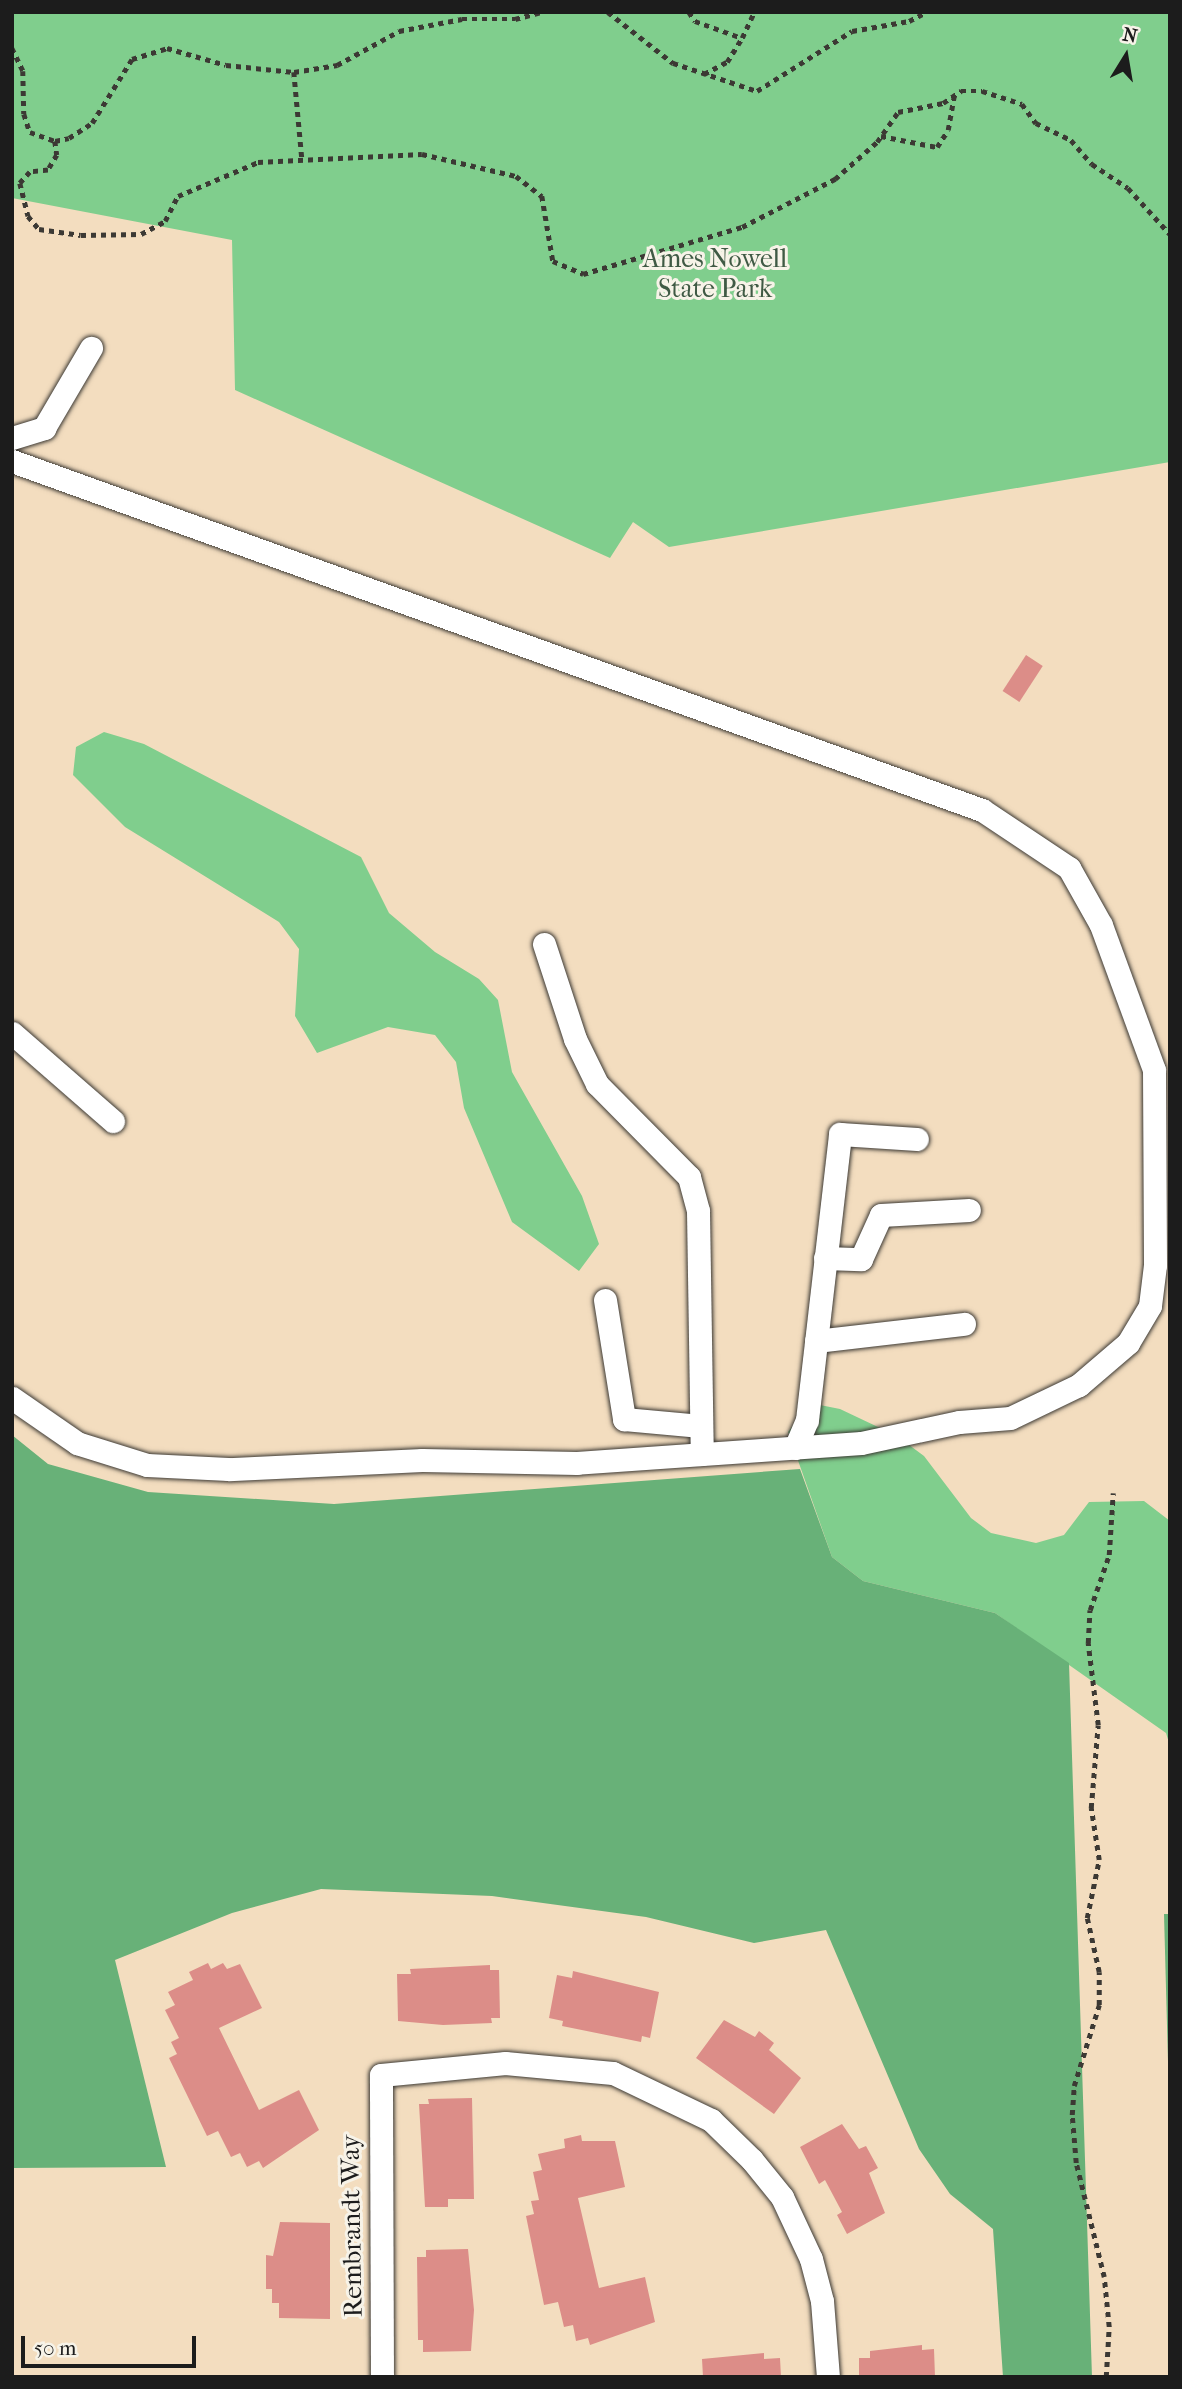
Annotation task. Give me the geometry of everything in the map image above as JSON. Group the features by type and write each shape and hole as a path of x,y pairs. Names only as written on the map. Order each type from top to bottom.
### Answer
{"street":[{"path":"12,438 44,428 91,348"},
{"path":"12,461 982,810 1069,868 1101,925 1154,1070 1155,1265 1150,1306 1129,1343 1079,1385 1010,1418 959,1422 861,1443 577,1463 422,1460 228,1469 147,1465 77,1443 12,1398"},
{"path":"544,944 575,1039 597,1084 689,1177 698,1212 702,1454"},
{"path":"12,1033 113,1121"},
{"path":"795,1448 807,1420 840,1134 917,1139"},
{"path":"825,1258 861,1259 881,1215 969,1210"},
{"path":"605,1300 624,1419 701,1426"},
{"path":"816,1341 964,1324"},
{"name":"Rembrandt Way","path":"382,2377 382,2075 505,2063 613,2073 711,2120 767,2178 799,2231 822,2301 828,2377"}],"path":[{"path":"12,48 23,71 24,114 30,132 55,141 69,138 92,123 132,58 167,48 226,65 294,72 337,65 398,31 462,19 515,19 542,12"},
{"path":"608,12 673,64 764,91 789,68 852,31 909,21 927,12"},
{"path":"689,12 695,21 742,38"},
{"path":"704,74 727,62 754,12"},
{"path":"1129,12 1143,12"},
{"path":"294,72 302,158"},
{"path":"55,141 57,155 48,170 30,172 20,183 28,216 39,229 81,235 141,233 164,221 178,197 257,162 422,154 516,176 542,196 553,261 583,274 742,227 835,178 881,136 898,112 943,103 954,96 982,91 1022,104 1036,123 1071,140 1092,164 1128,188 1170,234"},
{"path":"881,136 905,137 937,147 948,130 954,96"},
{"path":"1106,2377 1109,2327 1104,2277 1076,2163 1072,2115 1074,2086 1099,2005 1099,1972 1087,1918 1099,1860 1091,1808 1098,1725 1088,1643 1090,1610 1109,1555 1113,1493"}],"green space":[{"name":"Ames Nowell State Park","path":"12,12 1170,12 1170,462 669,547 633,522 610,558 235,390 232,240 12,198"},
{"path":"104,732 144,744 361,857 389,913 435,952 479,979 498,1000 512,1072 582,1196 599,1244 579,1271 512,1222 464,1108 456,1062 435,1035 388,1027 317,1053 295,1016 299,949 279,922 125,827 73,775 76,747"},
{"path":"810,1403 840,1409 897,1436 924,1456 971,1518 991,1533 1036,1543 1064,1535 1089,1502 1144,1501 1170,1521 1170,1746 1166,1733 995,1613 863,1581 832,1557 788,1432"},
{"path":"12,1435 48,1464 148,1492 334,1504 800,1469 832,1557 863,1581 995,1613 1069,1663 1092,2377 1003,2377 993,2229 950,2194 919,2149 826,1930 754,1943 646,1917 492,1896 321,1889 232,1913 115,1960 166,2167 12,2168"},
{"path":"1164,1914 1170,1914 1170,2136"}],"building":[{"path":"1026,655 1043,666 1019,702 1003,691"},
{"path":"208,1963 211,1969 223,1963 227,1969 240,1964 262,2008 219,2028 259,2110 299,2090 319,2130 263,2168 259,2161 247,2167 240,2153 231,2157 218,2131 207,2136 169,2058 177,2054 171,2042 179,2038 165,2010 175,2005 168,1992 193,1980 189,1972"},
{"path":"490,1965 490,1970 499,1970 500,2018 491,2018 492,2023 443,2025 398,2021 397,1974 411,1974 410,1969"},
{"path":"573,1971 659,1992 650,2038 642,2036 641,2042 562,2026 563,2021 549,2018 557,1975 572,1978"},
{"path":"724,2020 755,2037 759,2031 774,2043 769,2050 801,2078 774,2114 696,2058"},
{"path":"472,2098 474,2199 448,2199 448,2207 425,2207 419,2104 429,2104 428,2099"},
{"path":"842,2124 859,2149 866,2146 878,2168 869,2173 885,2213 847,2234 837,2215 842,2212 825,2180 819,2184 800,2147"},
{"path":"581,2135 582,2141 615,2141 625,2187 578,2198 599,2288 645,2277 655,2322 590,2345 588,2338 576,2341 573,2325 564,2327 558,2302 544,2305 526,2216 534,2214 531,2201 539,2200 533,2172 542,2170 538,2154 565,2148 564,2139"},
{"path":"280,2222 330,2223 330,2319 279,2318 279,2303 272,2303 272,2289 266,2289 266,2255 273,2256"},
{"path":"468,2249 474,2310 471,2351 423,2352 423,2340 418,2340 417,2257 426,2257 426,2250"},
{"path":"922,2345 922,2350 934,2349 935,2377 859,2377 859,2358 870,2358 870,2351"},
{"path":"764,2353 764,2359 780,2358 781,2377 703,2377 702,2359"}]}
